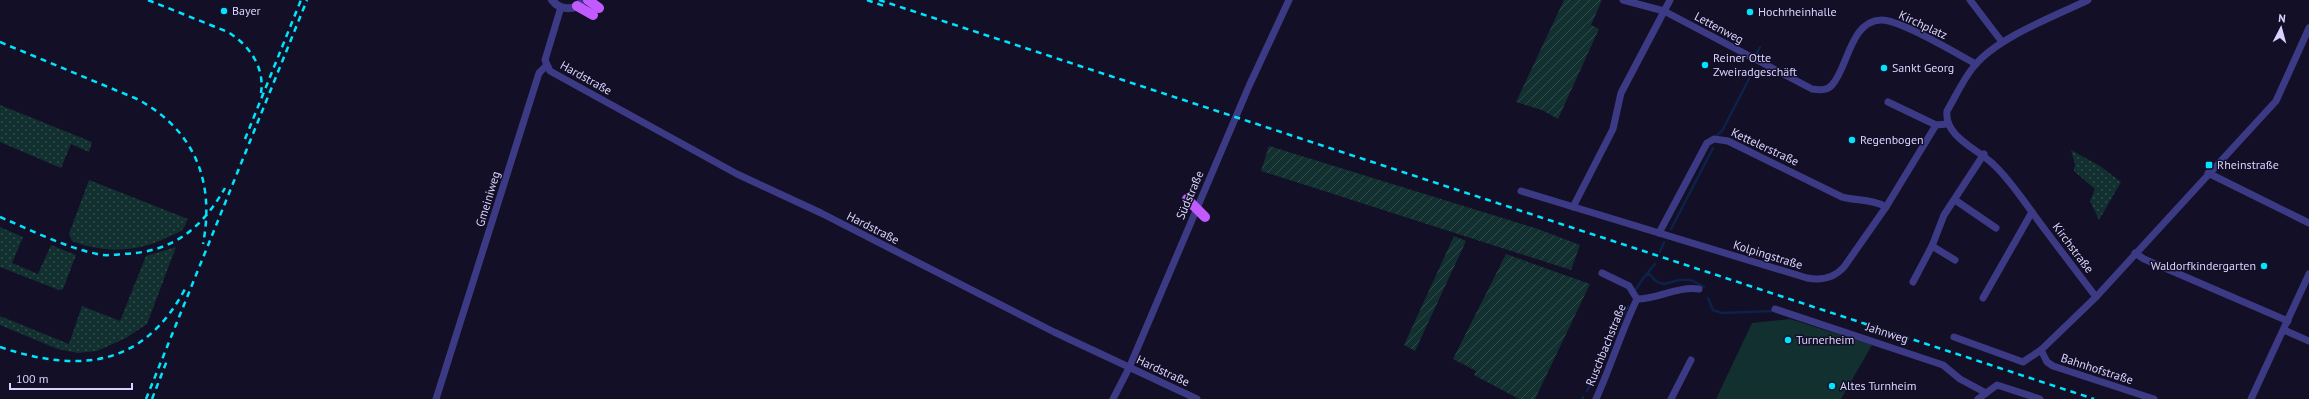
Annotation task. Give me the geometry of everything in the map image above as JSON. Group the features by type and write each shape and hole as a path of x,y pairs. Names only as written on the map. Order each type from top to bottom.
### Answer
{"main road":[{"path":"580,3 596,11 588,0"},
{"path":"1187,199 1205,217"}],"street":[{"path":"552,0 561,7 571,8 580,3"},
{"name":"Südstraße","path":"1114,399 1129,368 1248,86 1289,0"},
{"name":"Lettenweg","path":"1624,0 1664,11 1790,79 1812,89 1824,90"},
{"path":"1573,207 1613,129 1621,93 1670,0"},
{"path":"1970,0 2002,42"},
{"path":"1888,102 1936,126 1947,124 1947,111 1976,64 2002,42 2088,0"},
{"name":"Gmeiniweg","path":"436,399 539,73 546,66 545,60 561,7"},
{"name":"Kirchplatz","path":"1824,90 1832,86 1836,80 1846,54 1867,23 1882,20 1915,32 1976,64"},
{"path":"1954,337 2023,362 2041,350 2096,297 2208,173 2276,101 2309,28"},
{"name":"Hardstraße","path":"546,66 550,71 737,174 821,213 1047,329 1197,399"},
{"name":"Kirchstraße","path":"1947,124 1954,134 1984,154 2006,175 2096,297"},
{"name":"Kolpingstraße","path":"1521,191 1807,278 1821,279 1832,277 1840,271 1886,207 1936,126"},
{"name":"Kettelerstraße","path":"1659,233 1707,143 1714,139 1728,141 1842,197 1858,201 1876,201 1886,207"},
{"path":"1913,282 1932,246 1944,215 1984,154"},
{"path":"2208,173 2309,223"},
{"path":"1955,200 1996,228"},
{"path":"1983,298 2032,212"},
{"path":"1932,246 1955,260"},
{"path":"2135,253 2144,259 2288,320"},
{"path":"1602,273 1629,286 1637,298 1648,299 1682,288 1699,289"},
{"path":"2251,399 2309,274"},
{"name":"Ruschbachstraße","path":"1596,399 1613,362 1619,337 1637,298"},
{"name":"Jahnweg","path":"1775,309 1943,365 1960,380 1986,393"},
{"path":"2284,330 2309,341"},
{"name":"Bahnhofstraße","path":"2041,350 2047,362 2053,366 2154,399"},
{"path":"1671,399 1691,360"},
{"path":"1978,399 1997,385 2040,399"}],"green space":[{"path":"1564,0 1602,0 1591,25 1599,29 1558,119 1542,110 1516,102"},
{"path":"0,105 92,142 89,152 71,144 61,168 0,142"},
{"path":"1269,146 1538,229 1580,245 1571,270 1261,171"},
{"path":"2071,150 2100,166 2121,182 2099,220 2090,201 2095,189 2074,171 2075,164"},
{"path":"89,180 188,219 184,228 179,232 156,242 144,246 120,250 96,248 72,241 69,234"},
{"path":"0,227 23,237 12,263 38,274 51,245 76,255 63,289 59,290 0,267"},
{"path":"1454,236 1466,241 1415,351 1404,345"},
{"path":"176,247 147,324 126,338 97,351 78,353 58,349 0,325 0,316 69,344 82,306 120,321 146,256"},
{"path":"1506,254 1590,284 1535,399 1519,399 1474,375 1476,371 1453,359"},
{"path":"1790,319 1872,345 1841,399 1716,399 1752,323"}],"waterway":[{"path":"1756,54 1760,47"},
{"path":"1717,135 1722,131 1750,77 1752,67"},
{"path":"1671,229 1713,148"},
{"path":"1660,252 1664,242"},
{"path":"1645,276 1655,264"},
{"path":"1636,289 1644,277 1649,274 1657,282 1664,284 1679,280 1691,280 1704,287"},
{"path":"1708,298 1713,310 1722,313 1773,311"},
{"path":"1613,335 1628,306"},
{"path":"1596,366 1608,346"},
{"path":"1587,391 1596,372"}],"railway":[{"path":"148,0 228,32 236,37 249,50 258,66 262,83 261,93"},
{"path":"245,139 301,0"},
{"path":"146,399 307,0"},
{"path":"867,0 884,6"},
{"path":"879,0 2094,399"},
{"path":"0,42 137,99 157,112 173,126 187,142 203,179 206,200 206,221 203,244"},
{"path":"0,217 48,238 100,255 139,253 170,244 195,227 206,216 225,188"},
{"path":"0,347 29,355 56,360 82,361 106,357 129,349 149,335 168,315 185,289"},
{"path":"152,399 168,358"}],"place":[{"name":"Bayer","path":"224,11"},
{"name":"Hochrheinhalle","path":"1750,12"},
{"name":"Reiner Otte Zweiradgeschäft","path":"1705,65"},
{"name":"Sankt Georg","path":"1884,68"},
{"name":"Regenbogen","path":"1852,140"},
{"name":"Rheinstraße","path":"2209,165"},
{"name":"Waldorfkindergarten","path":"2264,266"},
{"name":"Turnerheim","path":"1788,340"},
{"name":"Altes Turnheim","path":"1832,386"}]}
